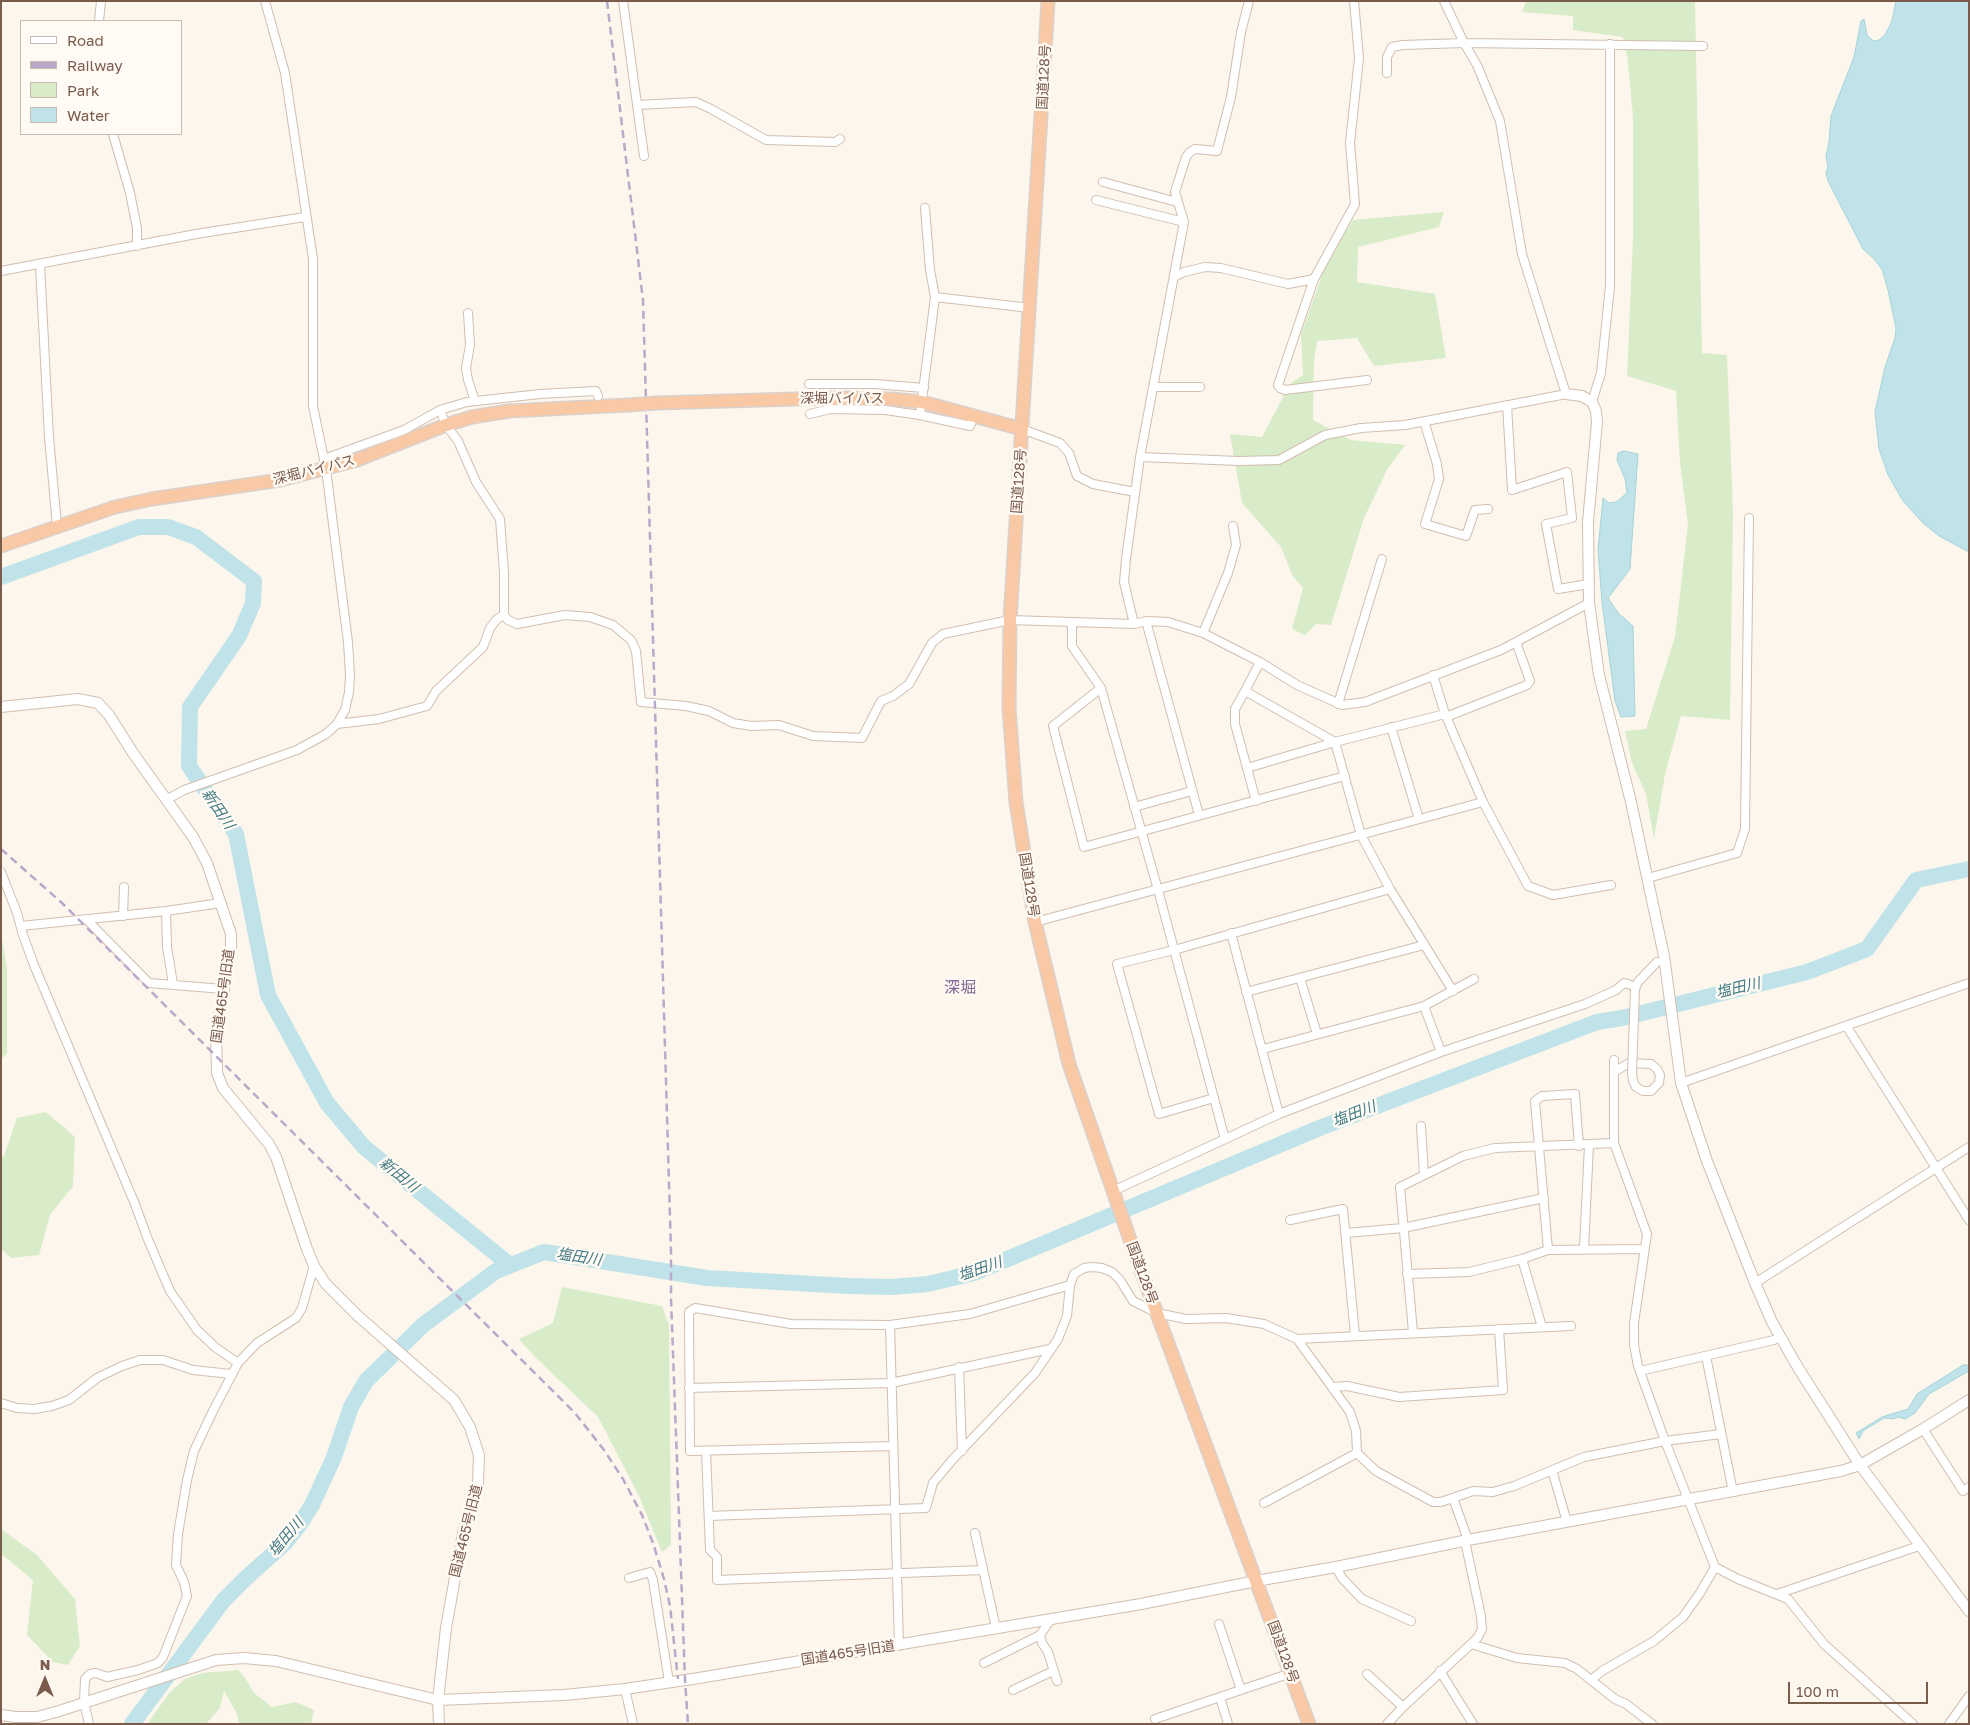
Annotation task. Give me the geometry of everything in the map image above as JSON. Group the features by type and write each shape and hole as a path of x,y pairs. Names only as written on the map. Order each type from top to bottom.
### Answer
{"highway":[{"name":"国道128号","path":"1048,1 1010,620 1009,708 1016,802 1035,922 1069,1064 1136,1257 1309,1724"},
{"name":"深堀バイパス","path":"1,546 115,507 152,499 280,480 325,464 357,460 446,425 509,411 658,403 829,398 892,399 921,409 974,416 1022,429"}],"street":[{"path":"99,20 101,1"},
{"path":"166,800 184,790 297,750 326,734 337,724 345,710 350,692 350,675 325,464 312,406 313,259 305,217 285,73 264,1"},
{"path":"623,1 644,156"},
{"path":"1134,624 1124,582 1140,457 1184,222 1176,192 1186,157 1195,149 1217,151 1231,97 1241,32 1249,1"},
{"path":"1354,1 1359,58 1350,142 1355,204 1314,279 1278,383 1280,388 1285,390 1367,380"},
{"path":"1444,1 1477,65 1500,121 1522,254 1566,394"},
{"path":"1387,73 1386,57 1392,47 1428,43 1703,46"},
{"path":"1610,44 1610,286 1601,373 1592,402 1597,422 1588,522 1589,603 1599,675 1648,878 1681,1084 1707,1162 1772,1322 1797,1366 1860,1465 1969,1611"},
{"path":"637,105 696,102 766,140 835,142 840,139"},
{"path":"113,135 130,193 137,228 137,246"},
{"path":"1103,182 1178,202"},
{"path":"1096,200 1184,222"},
{"path":"810,414 830,408 921,409 935,297 930,270 925,208"},
{"path":"1,271 196,234 305,217"},
{"path":"40,265 49,437 57,526"},
{"path":"1174,277 1184,272 1205,267 1221,268 1288,284 1314,279"},
{"path":"935,297 1030,308"},
{"path":"468,313 470,345 466,368 475,401"},
{"path":"809,384 875,384 924,388"},
{"path":"1153,387 1200,386"},
{"path":"325,464 404,430 440,410 475,401 540,394 596,392 598,396"},
{"path":"1140,457 1239,461 1279,460 1325,436 1361,428 1405,425 1566,394 1582,396 1592,402"},
{"path":"1507,405 1512,490 1567,472 1572,518 1546,524 1558,589 1589,584"},
{"path":"440,410 446,425 458,440 476,482 500,519 504,573 504,615 508,620 517,624 566,615 590,617 613,625 631,640 636,651 641,702 686,706 708,711 733,723 751,726 780,725 814,736 862,738 881,702 909,684 932,643 943,634 1010,620 1134,624 1146,620 1168,622 1203,633 1260,662 1296,685 1342,706 1365,702 1501,650 1589,603"},
{"path":"1424,421 1440,479 1425,524 1466,536 1475,510 1488,509"},
{"path":"1022,429 1060,443 1069,453 1077,476 1093,484 1135,492"},
{"path":"1648,878 1737,853 1745,829 1749,518"},
{"path":"1203,633 1228,572 1236,545 1233,526"},
{"path":"1338,704 1382,559"},
{"path":"337,724 379,719 427,706 436,691 484,647 490,628 497,619 504,615"},
{"path":"1146,620 1199,815"},
{"path":"1072,622 1072,646 1101,688 1225,1139"},
{"path":"1247,768 1391,727 1445,715 1527,685 1530,681 1516,642"},
{"path":"1256,801 1235,724 1235,709 1260,662"},
{"path":"1433,675 1445,715 1483,802 1528,886 1552,895 1611,885"},
{"path":"1101,688 1054,726 1084,847 1344,776"},
{"path":"1245,691 1335,742 1361,835 1390,889 1453,991"},
{"name":"国道465号旧道","path":"1,707 78,699 98,702 109,715 197,846 206,863 231,934 231,948 216,1034 217,1073 223,1088 269,1144 276,1157 314,1266 326,1284 358,1316 454,1400 462,1411 477,1443 479,1455 478,1483 463,1534 452,1587 438,1700 533,1698 625,1689 899,1645 1141,1604 1466,1540 1841,1471 1860,1465 1969,1400"},
{"path":"1391,727 1418,819"},
{"path":"1134,807 1192,791"},
{"path":"1035,922 1483,802"},
{"path":"1,872 34,965 170,1292 197,1330 215,1347 238,1363"},
{"path":"123,916 124,887"},
{"path":"1214,1098 1159,1114 1117,964 1174,950 1390,889"},
{"path":"21,926 123,916 221,903"},
{"path":"166,911 167,947 173,984"},
{"path":"86,919 149,983 223,989"},
{"path":"1231,933 1279,1114"},
{"path":"1246,992 1424,944"},
{"path":"1614,1072 1628,1063 1651,1064 1658,1069 1660,1075 1659,1083 1651,1091 1643,1091 1636,1087 1632,1073 1635,989 1638,982 1661,959"},
{"path":"1300,978 1317,1034"},
{"path":"1262,1049 1424,1006 1474,979"},
{"path":"1113,1191 1279,1114 1441,1052 1585,1004 1616,990 1624,983 1631,985 1635,989"},
{"path":"1681,1084 1969,983"},
{"path":"1424,1006 1441,1052"},
{"path":"1847,1026 1969,1220"},
{"path":"1614,1060 1614,1143 1647,1234 1634,1322 1634,1344 1640,1371 1665,1441 1715,1567 1738,1579 1788,1599 1824,1644 1913,1724"},
{"path":"1548,1250 1535,1101 1542,1096 1575,1094 1579,1146"},
{"path":"1421,1126 1424,1175"},
{"path":"1412,1332 1400,1186 1463,1156 1495,1148 1540,1148 1614,1143"},
{"path":"1584,1248 1589,1145"},
{"path":"1755,1283 1969,1147"},
{"path":"1346,1233 1403,1228 1544,1198"},
{"path":"1290,1220 1343,1209 1355,1335"},
{"path":"1408,1274 1469,1272 1522,1259 1548,1250 1584,1248 1644,1249"},
{"path":"1522,1259 1542,1327"},
{"path":"89,1724 84,1702 85,1679 90,1674 96,1673 107,1677 116,1676 158,1662 163,1657 187,1596 184,1582 176,1565 178,1534 187,1480 194,1452 238,1363 257,1342 296,1318 302,1308 314,1266"},
{"path":"709,1516 926,1508 932,1483 999,1409 1035,1374 1058,1339 1067,1316 1070,1285 1074,1274 1084,1268 1102,1268 1112,1272 1120,1280 1133,1301 1157,1313 1186,1320 1226,1318 1264,1324 1297,1339 1334,1387 1350,1412 1356,1431 1357,1452 1376,1471 1433,1502 1441,1502 1473,1491 1493,1492 1500,1490 1584,1457 1665,1441 1722,1434"},
{"path":"893,1446 690,1452 689,1312 695,1308 791,1324 890,1325 970,1314 1070,1285"},
{"path":"890,1325 899,1645"},
{"path":"1297,1339 1412,1332 1571,1326"},
{"path":"1334,1387 1347,1386 1399,1397 1503,1390 1499,1329"},
{"path":"1640,1371 1774,1340"},
{"path":"689,1388 891,1383 1050,1349"},
{"path":"1706,1356 1733,1492"},
{"path":"1,1403 16,1408 34,1409 52,1406 69,1400 97,1378 140,1360 163,1360 193,1370 231,1374"},
{"path":"959,1367 962,1451"},
{"path":"1923,1429 1963,1491 1969,1487"},
{"path":"706,1451 710,1550 717,1558 717,1580 983,1570"},
{"path":"1264,1504 1357,1452"},
{"path":"1552,1470 1567,1522"},
{"path":"1388,1724 1403,1707 1478,1637 1482,1629 1482,1616 1466,1540 1453,1498"},
{"path":"975,1532 996,1628"},
{"path":"1777,1594 1919,1546"},
{"path":"1336,1567 1342,1578 1362,1599 1411,1621"},
{"path":"1591,1680 1602,1671 1654,1641 1683,1617 1715,1567"},
{"path":"629,1578 650,1572 653,1580 669,1682"},
{"path":"984,1664 1040,1635 1051,1619"},
{"path":"1219,1624 1241,1690"},
{"path":"1040,1635 1042,1643 1048,1652 1057,1681"},
{"path":"1471,1644 1518,1658 1565,1663 1577,1669 1652,1724"},
{"path":"1,1715 15,1721 37,1717 216,1660 244,1658 276,1660 438,1700 439,1724"},
{"path":"1013,1690 1053,1671"},
{"path":"1440,1672 1473,1724"},
{"path":"1155,1719 1291,1673"},
{"path":"1367,1674 1403,1707"},
{"path":"1021,1676 1025,1684"},
{"path":"625,1689 633,1724"},
{"path":"1949,1724 1969,1696"},
{"path":"1220,1697 1228,1724"}],"green space":[{"path":"1526,1 1695,1 1702,353 1727,355 1733,512 1730,720 1681,716 1665,774 1654,839 1646,794 1632,763 1625,731 1646,729 1675,637 1688,524 1680,463 1676,391 1627,376 1633,239 1633,116 1627,55 1623,37 1573,30 1573,16 1522,12"},
{"path":"1444,212 1439,227 1358,247 1357,282 1435,294 1446,358 1374,366 1357,338 1317,341 1314,361 1313,420 1351,440 1405,445 1387,470 1364,518 1331,625 1316,624 1305,635 1292,629 1303,588 1292,575 1281,547 1242,503 1230,434 1262,437 1290,384 1303,375 1301,334 1323,268 1353,220"},
{"path":"1,932 7,969 7,1054 1,1059"},
{"path":"46,1112 75,1137 73,1186 50,1215 39,1255 11,1258 1,1249 1,1158 4,1156 17,1118"},
{"path":"562,1287 662,1306 669,1325 671,1545 662,1552 638,1494 598,1417 536,1358 519,1339 553,1323"},
{"path":"1,1529 37,1555 75,1599 80,1646 68,1665 53,1662 27,1635 33,1580 1,1554"},
{"path":"238,1670 254,1693 272,1707 296,1702 314,1710 311,1724 239,1724 237,1714 224,1691 220,1708 206,1724 147,1724 170,1692 185,1679 202,1673"}],"water":[{"path":"1896,1 1969,1 1969,552 1939,536 1923,523 1903,501 1888,475 1879,449 1875,412 1896,328 1882,269 1863,249 1828,181 1826,173 1831,116 1854,57 1861,21 1864,19 1867,35 1874,41 1879,40 1885,35 1892,21"},
{"path":"1624,451 1638,454 1630,569 1608,598 1619,614 1633,626 1635,716 1621,717 1615,701 1602,602 1598,550 1603,498 1609,503 1616,502 1627,493 1625,479 1617,460 1618,453"},
{"path":"1963,1365 1969,1365 1969,1371 1929,1394 1915,1413 1905,1419 1898,1417 1893,1419 1884,1418 1863,1431 1859,1439 1856,1433 1882,1417 1908,1409 1917,1394"}],"waterway":[{"name":"新田川","path":"1,577 139,527 168,527 196,537 254,581 253,603 239,636 190,707 189,766 236,834 268,995 327,1103 364,1147 510,1265"},
{"name":"塩田川","path":"132,1724 223,1601 285,1543 300,1524 312,1505 334,1457 351,1407 366,1381 423,1325 496,1271 544,1252 707,1278 849,1286 892,1287 928,1284 974,1273 1322,1127 1597,1022 1622,1018 1807,972 1867,949 1916,880 1969,869"}],"railway":[{"path":"607,1 643,300 671,1298 688,1724"},
{"path":"1,849 62,903 575,1413 604,1450 623,1479 642,1515 653,1543 670,1606 678,1679"}],"district":[{"name":"深堀","path":"960,988"}]}
